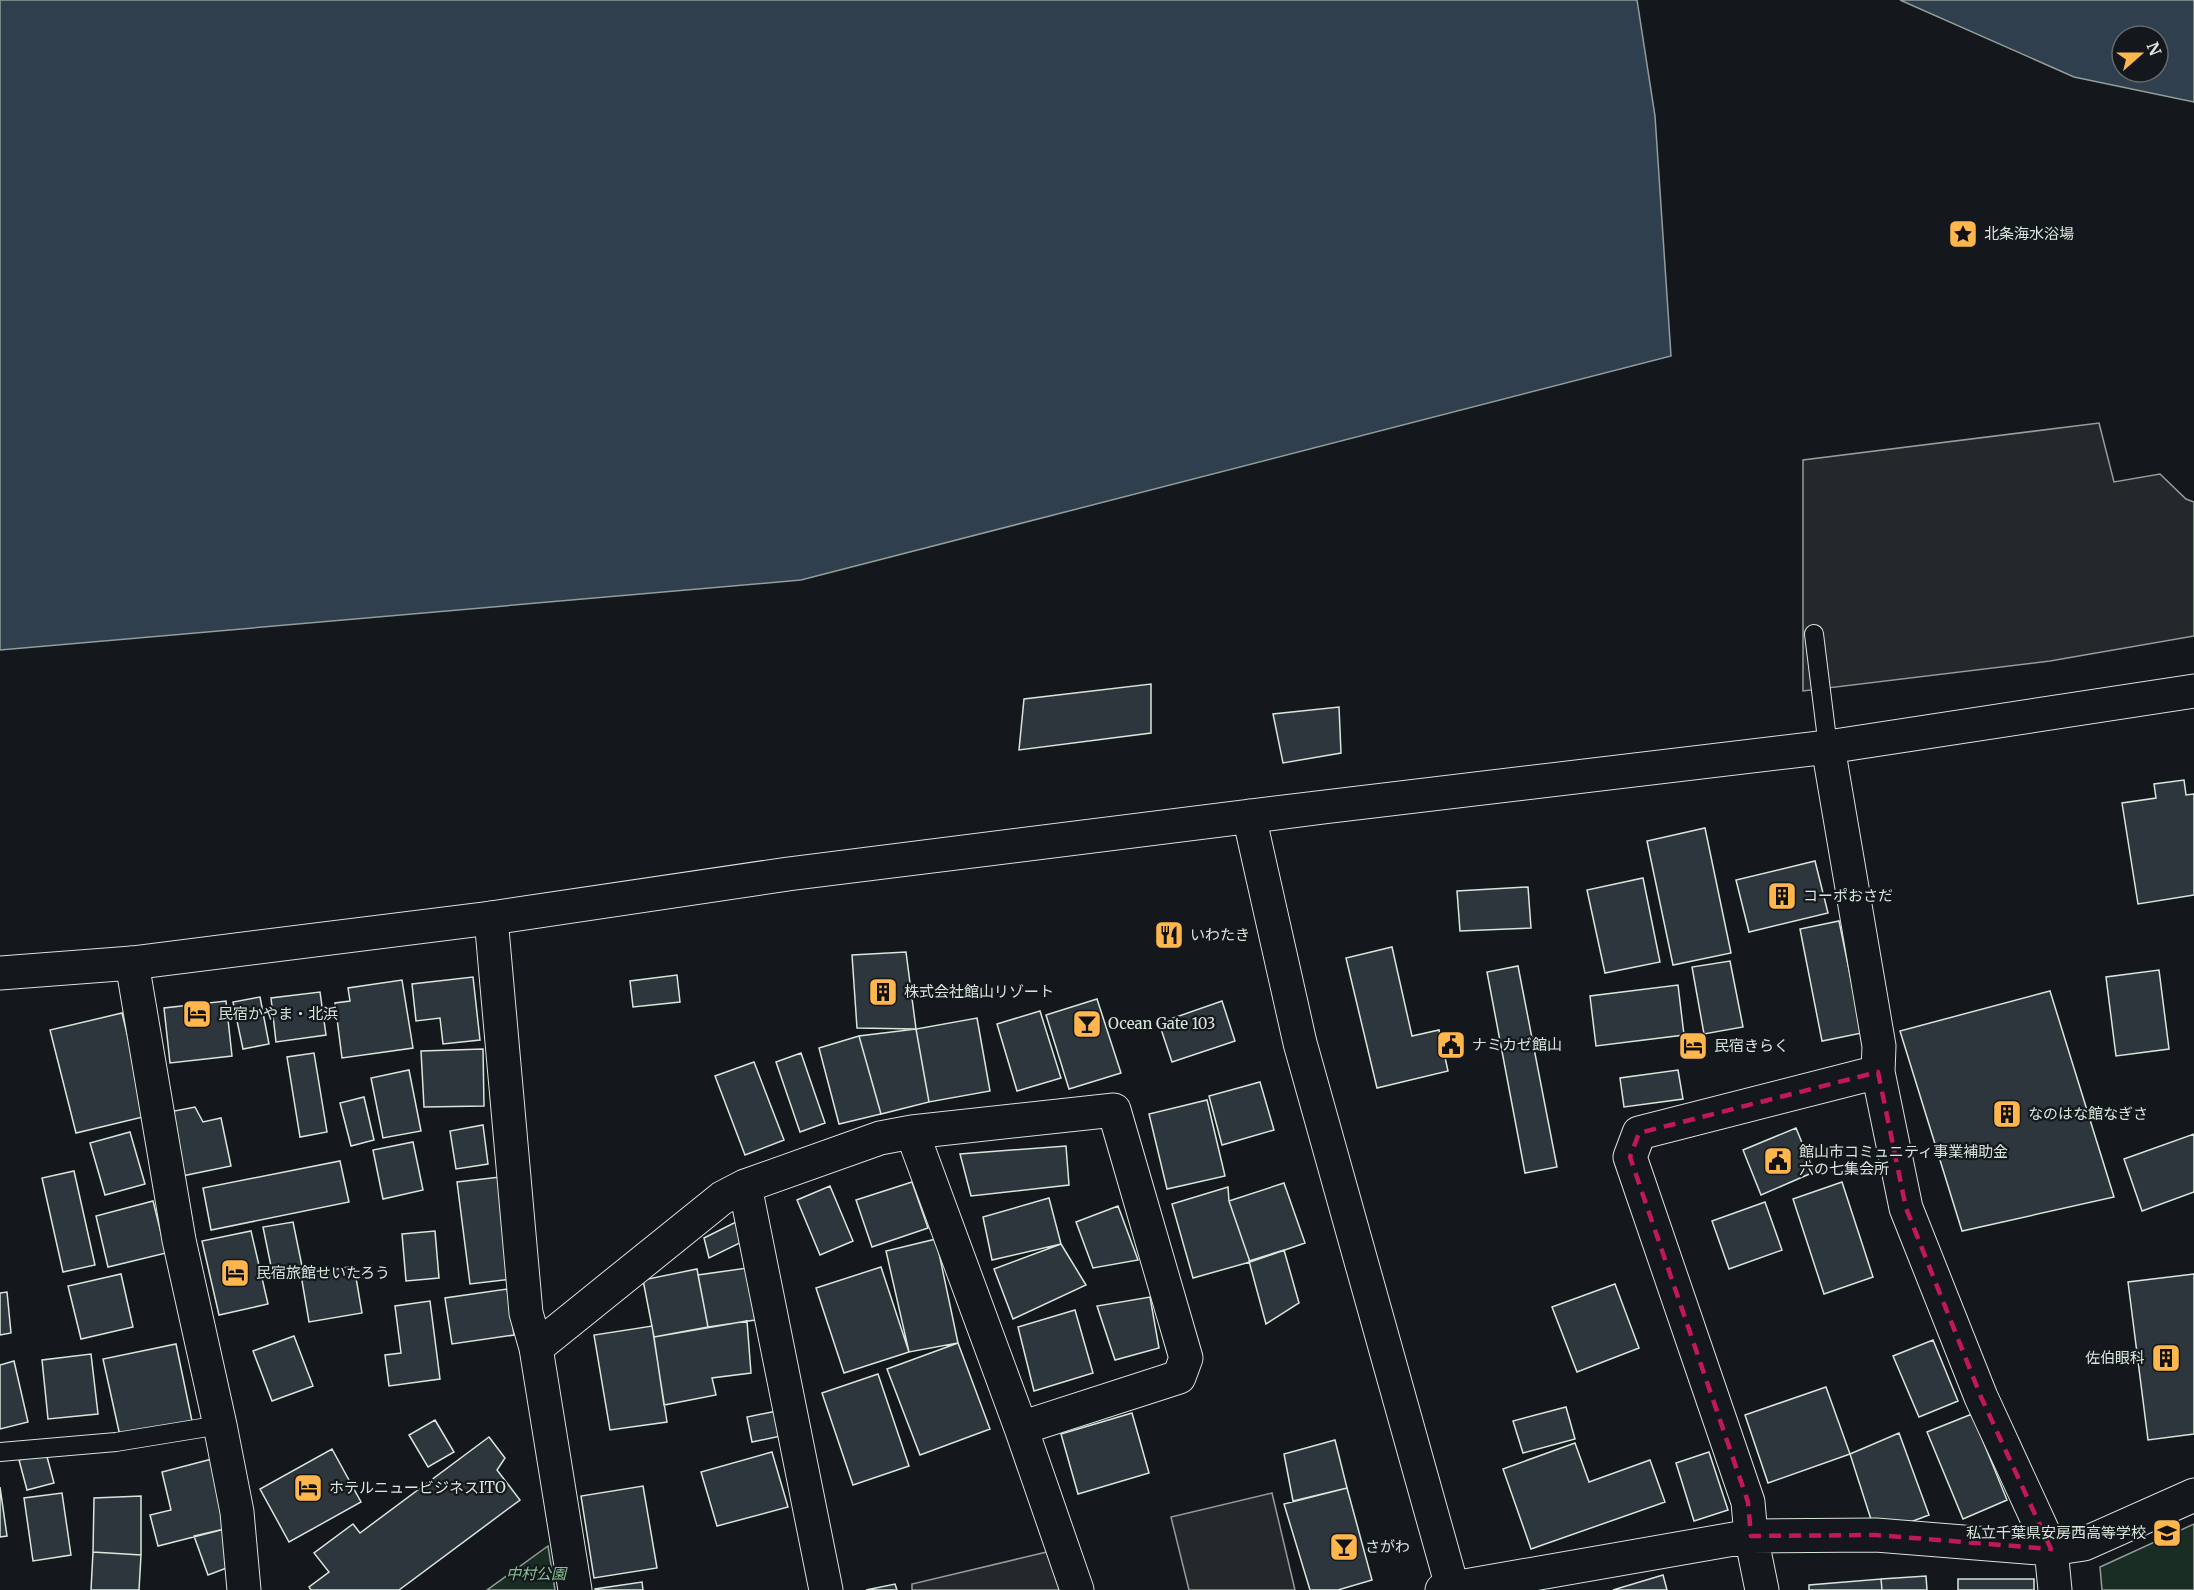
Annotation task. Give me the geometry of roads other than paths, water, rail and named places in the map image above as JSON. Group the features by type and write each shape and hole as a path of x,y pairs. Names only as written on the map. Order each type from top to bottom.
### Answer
{"street":[{"path":"0,973 132,963 491,918 788,874 1828,747 2194,691"},
{"path":"1828,747 1879,1046 1878,1072 1906,1208 1981,1397 2051,1549 2055,1590"},
{"path":"1249,816 1300,1043 1449,1589 1751,1536 1876,1535 2051,1549 2084,1544 2194,1495"},
{"path":"491,918 526,1313 536,1348 575,1590"},
{"path":"132,963 179,1240 237,1512 244,1590"},
{"path":"1762,1590 1751,1536 1748,1502 1630,1157 1639,1133 1878,1072"},
{"path":"536,1348 722,1198 745,1186 880,1138 912,1132 1114,1110 1186,1358 1179,1377 1021,1428"},
{"path":"912,1132 1021,1428 1077,1590"},
{"path":"745,1186 826,1590"}],"lane":[{"path":"1814,634 1828,747"},
{"path":"0,1452 116,1442 220,1425"}],"water":[{"path":"0,0 1637,0 1655,116 1671,356 801,580 0,650"},
{"path":"1900,0 2194,0 2194,102 2074,77"}],"place":[{"name":"北条海水浴場","path":"1963,234"},
{"name":"コーポおさだ","path":"1782,896"},
{"name":"いわたき","path":"1169,935"},
{"name":"株式会社館山リゾート","path":"883,992"},
{"name":"民宿かやま・北浜","path":"197,1014"},
{"name":"Ocean Gate 103","path":"1087,1024"},
{"name":"ナミカゼ館山","path":"1451,1045"},
{"name":"民宿きらく","path":"1693,1046"},
{"name":"なのはな館なぎさ","path":"2007,1114"},
{"name":"館山市コミュニティ事業補助金 六の七集会所","path":"1778,1161"},
{"name":"民宿旅館せいたろう","path":"235,1273"},
{"name":"佐伯眼科","path":"2166,1358"},
{"name":"ホテルニュービジネスITO","path":"308,1488"},
{"name":"私立千葉県安房西高等学校","path":"2167,1533"},
{"name":"さがわ","path":"1344,1547"}],"park label":[{"name":"中村公園","path":"536,1574"}]}
